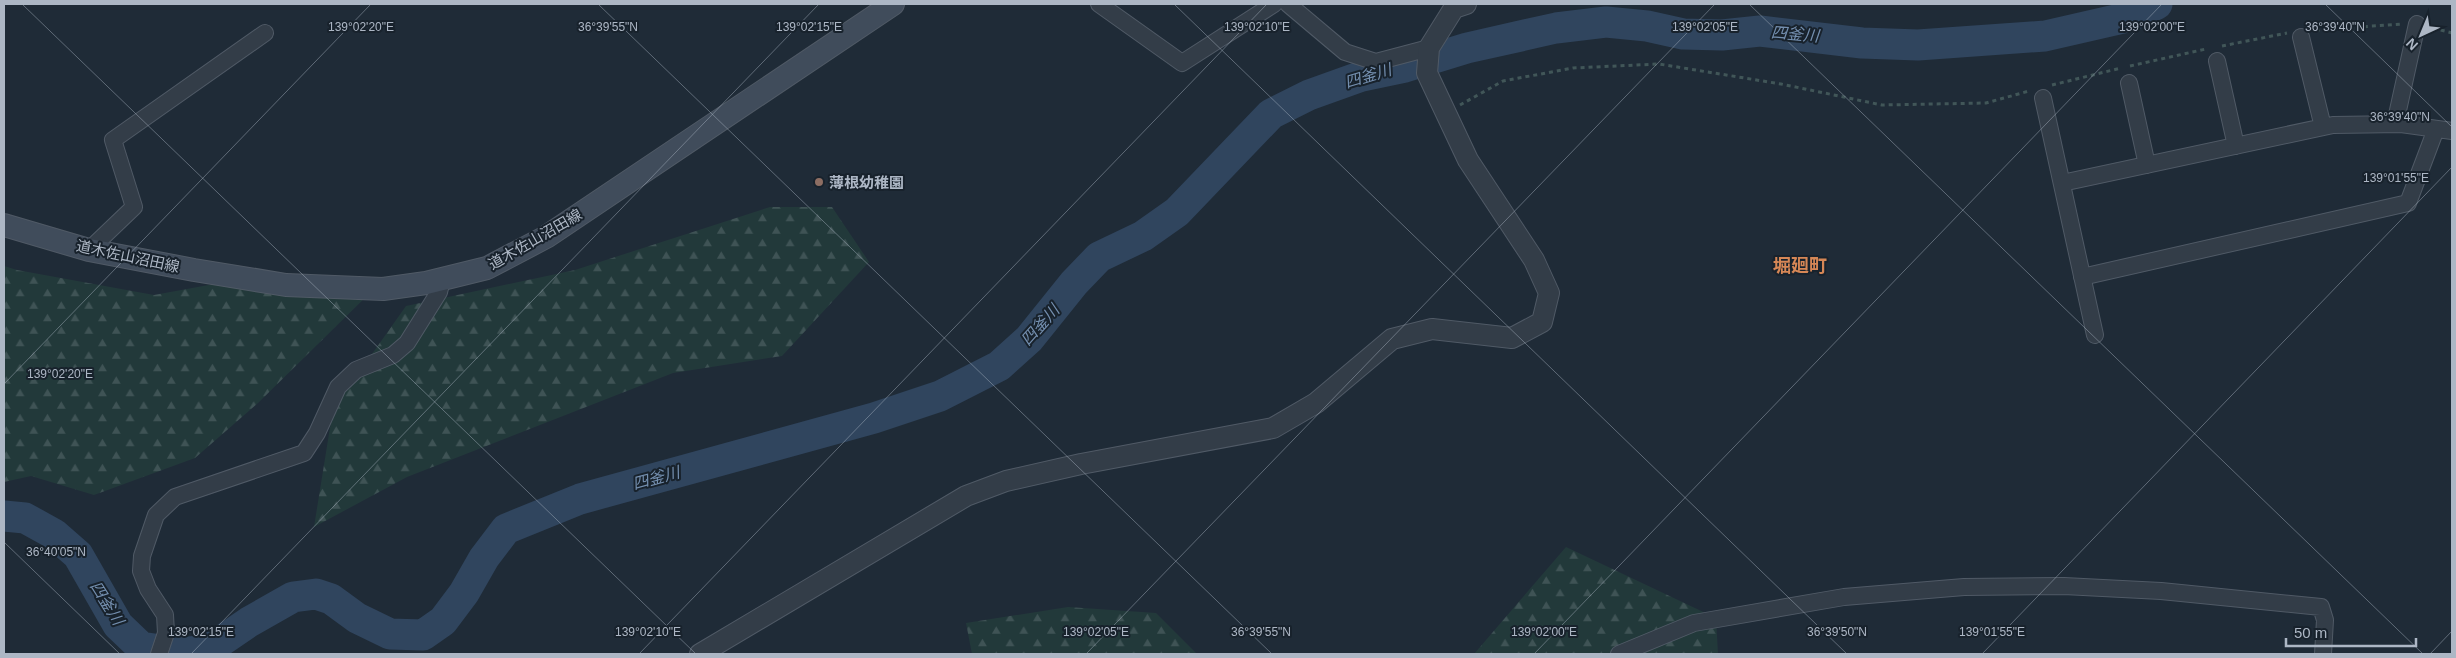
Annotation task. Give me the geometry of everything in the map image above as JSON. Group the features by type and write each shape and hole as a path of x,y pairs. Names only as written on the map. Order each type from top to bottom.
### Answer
{"main road":[{"name":"道木佐山沼田線","path":"4,225 88,250 286,285 383,289 442,280 487,268 546,237 893,4"}],"street":[{"path":"1099,4 1182,63 1274,4"},
{"path":"1288,4 1345,52 1376,62 1429,48"},
{"path":"700,654 966,496 1006,481 1081,464 1273,428 1316,403 1392,339 1432,329 1512,338 1542,322 1549,293 1534,260 1468,160 1427,73 1429,48 1454,8 1466,4"},
{"path":"2395,124 2417,24"},
{"path":"88,250 134,207 112,140 265,33"},
{"path":"2300,33 2323,127"},
{"path":"2217,60 2236,146"},
{"path":"2128,83 2147,165"},
{"path":"2041,91 2095,335"},
{"path":"2062,183 2323,127 2395,124 2444,130 2408,203 2082,277"},
{"path":"158,654 166,633 165,615 148,589 141,571 142,556 156,515 175,497 304,454 317,433 338,387 356,370 393,355 407,343 439,292 442,280"},
{"path":"1619,654 1694,623 1844,597 1964,586 2064,586 2161,591 2321,606 2325,620 2323,654"}],"path":[{"path":"1445,114 1504,81 1573,68 1659,64 1781,84 1882,105 1986,103 2041,91 2167,57 2300,33 2417,24 2452,33"}],"green space":[{"path":"770,207 832,207 869,262 782,356 673,373 407,477 314,527 333,409 406,306 575,270"},
{"path":"4,266 154,295 236,280 377,286 258,403 195,458 94,495 31,476 4,482"},
{"path":"1566,547 1716,618 1718,654 1474,654"},
{"path":"1068,607 1156,613 1197,654 972,654 966,623"}],"waterway":[{"name":"四釜川","path":"4,516 25,518 54,534 78,555 118,625 141,647 180,653 208,650 249,622 293,597 316,594 331,599 357,618 390,634 423,635 443,621 464,593 484,558 506,529 580,499 874,418 940,396 999,366 1029,339 1074,283 1099,257 1143,236 1177,212 1271,114 1309,95 1362,76 1405,67 1467,48 1556,28 1606,22 1647,26 1683,34 1722,35 1760,31 1862,43 1918,45 2045,36 2128,17 2157,4"}],"place":[{"name":"薄根幼稚園","path":"819,182"}],"district":[{"name":"堀廻町","path":"1800,266"}]}
